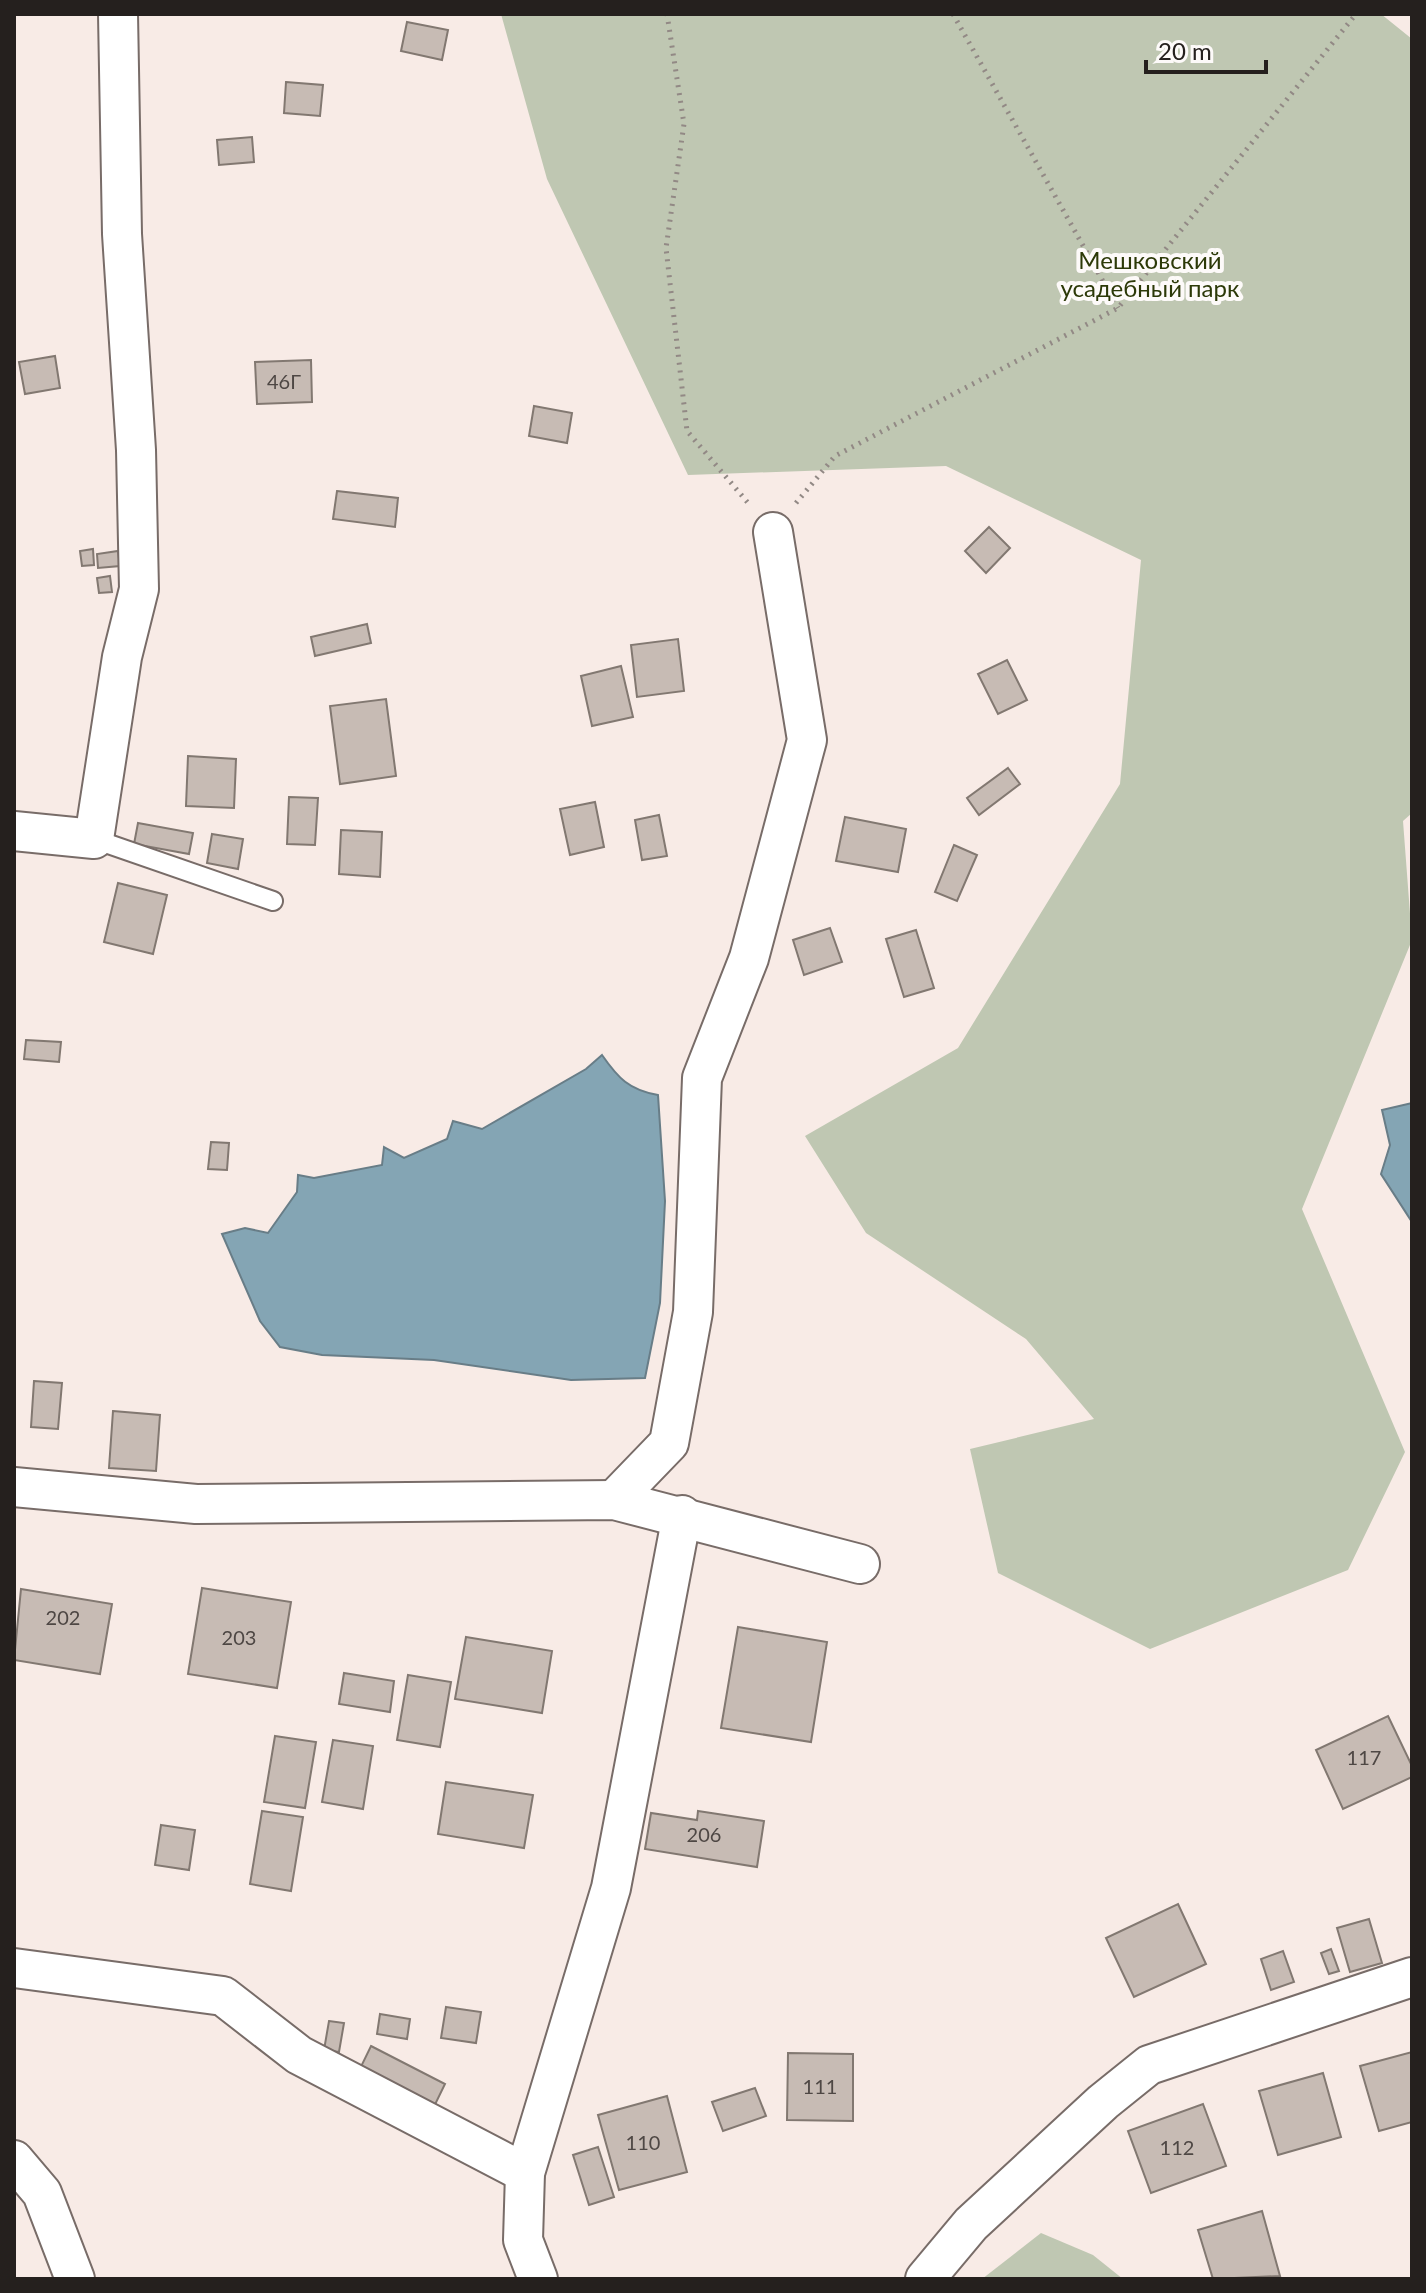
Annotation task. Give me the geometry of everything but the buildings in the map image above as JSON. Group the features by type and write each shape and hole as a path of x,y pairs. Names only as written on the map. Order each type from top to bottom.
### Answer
{"street":[{"path":"14,831 94,839 122,657 139,589 136,450 122,234 118,14"},
{"path":"614,1500 669,1443 693,1312 702,1078 749,958 807,740 773,532"},
{"path":"14,1487 196,1504 614,1500 682,1515 860,1564"},
{"path":"538,2279 523,2240 525,2173 611,1888 682,1515"},
{"path":"14,1968 223,1996 299,2055 525,2173"},
{"path":"925,2279 971,2224 1103,2102 1149,2065 1412,1977"},
{"path":"14,2160 42,2193 75,2279"}],"lane":[{"path":"94,839 273,901"}],"path":[{"path":"667,14 684,124 666,248 687,431 773,532 835,456 1118,308 1356,14"},
{"path":"953,14 1118,308"}],"green space":[{"name":"Мешковский усадебный парк","path":"501,14 1381,14 1412,39 1412,813 1403,821 1412,940 1302,1209 1405,1452 1348,1570 1150,1649 998,1573 970,1449 1094,1419 1026,1339 866,1233 805,1136 958,1048 1120,784 1141,560 946,466 688,475 547,179"},
{"path":"1041,2233 1093,2255 1123,2279 982,2279"}],"water":[{"path":"602,1055 625,1082 658,1095 665,1201 660,1303 645,1378 571,1380 434,1360 322,1355 280,1347 260,1321 222,1234 245,1228 268,1233 297,1192 298,1175 314,1178 382,1165 384,1147 404,1158 447,1139 453,1121 482,1129 586,1069"},
{"path":"1412,1103 1412,1222 1381,1174 1390,1145 1382,1110"}]}
